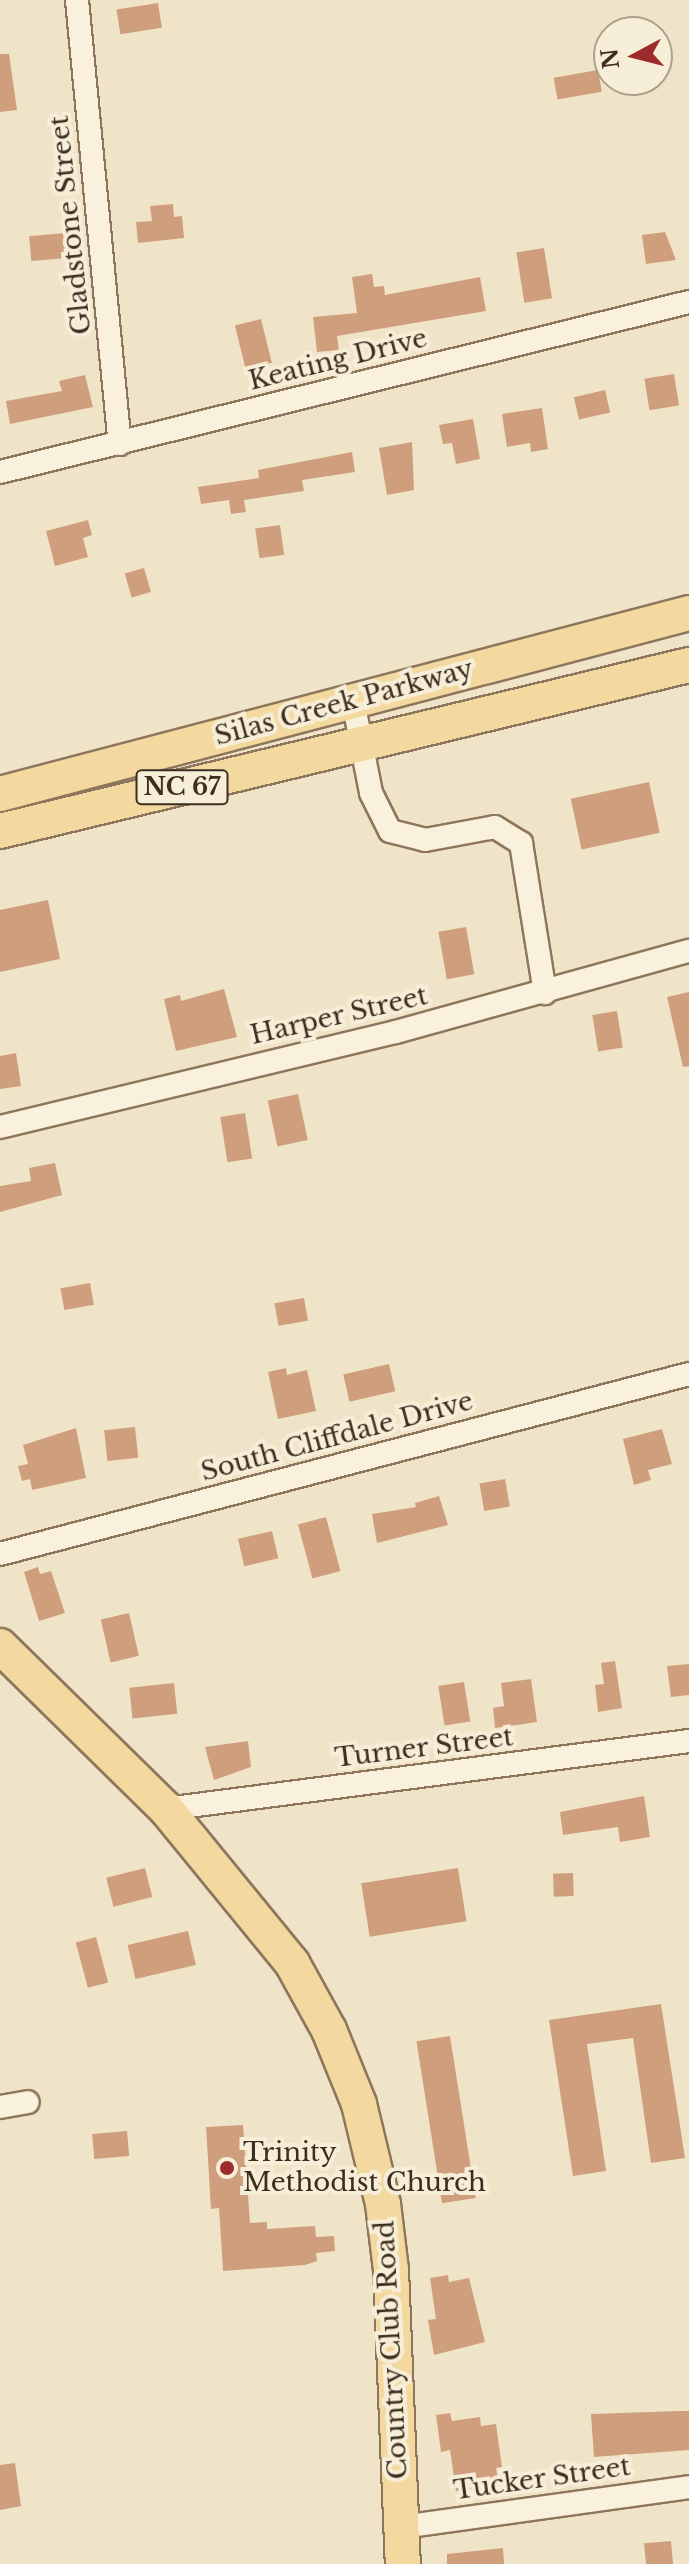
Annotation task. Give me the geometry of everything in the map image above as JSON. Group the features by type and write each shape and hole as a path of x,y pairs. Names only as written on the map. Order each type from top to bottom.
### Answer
{"main road":[{"name":"Silas Creek Parkway","path":"0,794 689,613"},
{"name":"Silas Creek Parkway","path":"0,831 689,665"},
{"name":"Country Club Road","path":"0,1646 166,1809 292,1963 329,2030 359,2104 380,2185 391,2270 403,2564"}],"street":[{"name":"Gladstone Street","path":"77,0 120,444"},
{"name":"Keating Drive","path":"0,472 689,302"},
{"path":"353,701 371,793 390,831 425,840 495,827 521,843 545,993"},
{"name":"Harper Street","path":"0,1127 545,993 689,951"},
{"name":"South Cliffdale Drive","path":"0,1554 689,1374"},
{"name":"Turner Street","path":"166,1809 689,1741"},
{"path":"0,2107 28,2102"},
{"name":"Tucker Street","path":"402,2527 689,2487"}],"building":[{"path":"158,3 162,28 120,34 117,10"},
{"path":"0,54 9,54 17,110 0,112"},
{"path":"593,71 593,93 558,99 554,78"},
{"path":"173,204 174,217 182,216 184,238 138,243 136,222 152,221 150,206"},
{"path":"665,232 676,260 646,264 642,235"},
{"path":"65,233 67,258 31,261 29,236"},
{"path":"544,248 552,298 524,303 516,252"},
{"path":"372,274 374,287 384,286 385,295 480,277 486,311 337,336 339,350 317,352 313,317 357,313 352,277"},
{"path":"261,319 272,363 246,369 235,326"},
{"path":"674,374 679,406 649,410 644,379"},
{"path":"85,375 93,407 10,424 6,401 62,391 59,381"},
{"path":"605,390 610,412 579,420 574,397"},
{"path":"542,408 548,449 531,452 530,443 507,447 502,414"},
{"path":"473,419 480,459 456,464 452,443 443,444 439,425"},
{"path":"412,442 414,490 387,495 379,448"},
{"path":"352,452 355,472 302,480 304,491 244,500 246,512 231,514 229,500 201,504 198,487 259,478 258,470"},
{"path":"88,520 92,535 83,538 88,557 55,566 46,531"},
{"path":"280,525 284,555 259,558 255,528"},
{"path":"144,568 151,592 132,598 125,574"},
{"path":"649,782 660,833 582,849 571,799"},
{"path":"48,900 60,959 0,972 0,910"},
{"path":"466,927 474,974 447,979 438,932"},
{"path":"224,989 237,1037 176,1051 164,999 180,995 181,1001"},
{"path":"689,992 689,1066 683,1067 667,997"},
{"path":"617,1011 623,1048 598,1051 592,1015"},
{"path":"16,1053 21,1086 0,1089 0,1056"},
{"path":"298,1094 308,1140 277,1146 268,1100"},
{"path":"245,1113 252,1158 228,1162 220,1117"},
{"path":"55,1163 62,1195 0,1212 0,1186 31,1181 29,1168"},
{"path":"90,1283 94,1305 64,1310 60,1288"},
{"path":"304,1298 308,1321 278,1326 274,1303"},
{"path":"389,1364 395,1391 350,1402 343,1375"},
{"path":"286,1368 287,1375 307,1370 316,1411 278,1419 268,1372"},
{"path":"135,1427 138,1458 107,1461 104,1430"},
{"path":"76,1428 86,1478 32,1490 30,1479 22,1481 18,1466 28,1464 23,1445"},
{"path":"662,1429 672,1464 648,1470 651,1480 634,1485 623,1439"},
{"path":"505,1479 510,1507 484,1511 479,1484"},
{"path":"439,1496 448,1525 377,1543 372,1514 416,1507 415,1503"},
{"path":"326,1517 340,1571 312,1579 298,1525"},
{"path":"272,1531 278,1558 244,1566 238,1539"},
{"path":"38,1567 40,1574 51,1571 65,1613 39,1621 24,1572"},
{"path":"129,1613 139,1656 111,1662 101,1620"},
{"path":"615,1661 622,1708 598,1712 595,1685 604,1684 601,1663"},
{"path":"689,1664 689,1695 671,1697 667,1666"},
{"path":"531,1679 537,1722 495,1728 493,1708 504,1706 501,1683"},
{"path":"464,1682 470,1722 445,1726 438,1686"},
{"path":"174,1683 177,1714 132,1719 129,1688"},
{"path":"248,1741 251,1767 214,1780 205,1747"},
{"path":"644,1796 650,1837 620,1842 618,1827 563,1835 560,1812"},
{"path":"145,1868 152,1897 113,1907 106,1878"},
{"path":"458,1868 466,1921 370,1937 361,1883"},
{"path":"573,1873 574,1896 554,1897 553,1874"},
{"path":"188,1931 196,1965 135,1979 128,1945"},
{"path":"96,1937 108,1982 88,1988 76,1942"},
{"path":"661,2004 685,2158 651,2163 633,2038 587,2044 606,2171 573,2176 549,2020"},
{"path":"450,2036 476,2198 442,2203 416,2041"},
{"name":"Trinity Methodist Church","path":"243,2125 250,2223 267,2222 267,2229 315,2226 316,2237 334,2236 335,2251 316,2253 317,2261 305,2265 223,2271 219,2208 211,2209 206,2127"},
{"path":"127,2131 129,2156 94,2159 92,2134"},
{"path":"448,2275 449,2282 469,2278 485,2342 434,2355 428,2320 436,2319 430,2278"},
{"path":"689,2411 689,2450 594,2457 591,2414"},
{"path":"450,2413 452,2421 480,2417 481,2426 496,2424 502,2467 496,2468 499,2484 456,2491 450,2450 441,2452 436,2415"},
{"path":"15,2463 21,2506 0,2510 0,2465"},
{"path":"671,2541 673,2564 646,2564 644,2543"},
{"path":"503,2548 504,2564 447,2564 447,2554"}],"place":[{"name":"Trinity Methodist Church","path":"227,2168"}]}
